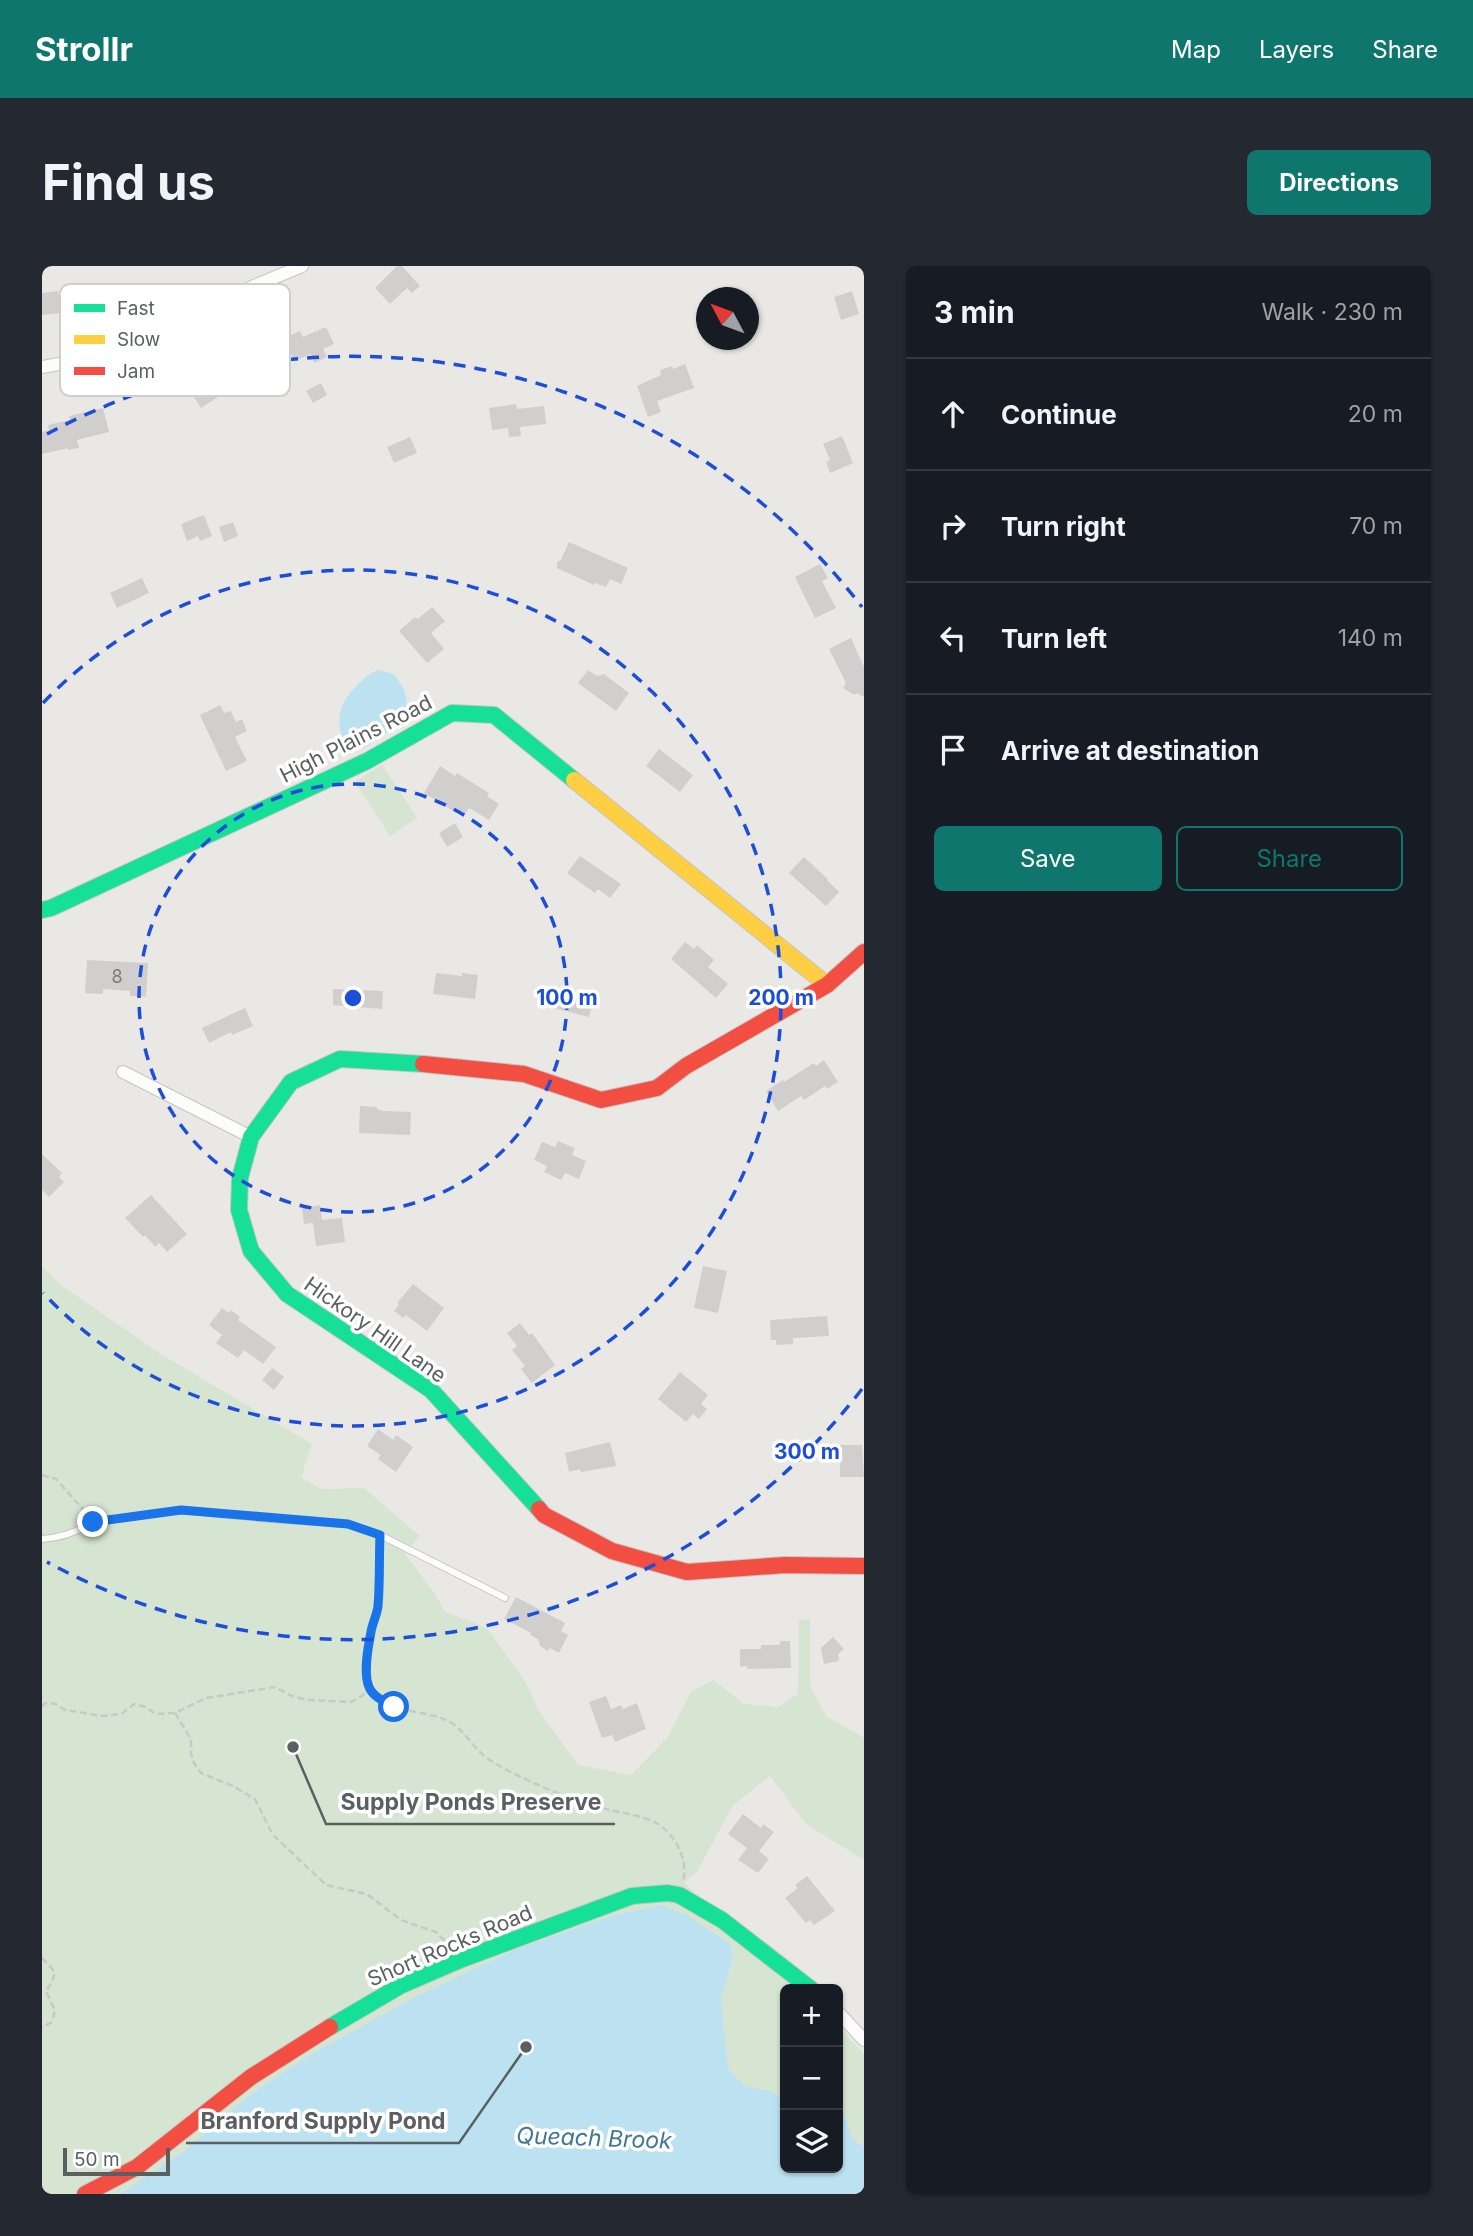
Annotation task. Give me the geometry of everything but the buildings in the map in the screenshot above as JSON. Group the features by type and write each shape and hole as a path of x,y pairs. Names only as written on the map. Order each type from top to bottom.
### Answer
{"street":[{"path":"259,284 302,266"},
{"path":"42,367 60,364"},
{"name":"High Plains Road","path":"42,910 367,761 452,713 494,715 827,985"},
{"name":"Hickory Hill Lane","path":"864,952 827,985 686,1066 657,1088 601,1100 524,1074 340,1059 291,1082 251,1136 242,1168 239,1210 251,1251 287,1294 431,1390 544,1515 612,1551 687,1572 785,1565 864,1566"},
{"path":"122,1072 251,1136"},
{"name":"Short Rocks Road","path":"85,2194 137,2168 251,2077 361,2007 400,1986 460,1960 632,1896 656,1892 679,1895 722,1920 805,1984"},
{"path":"843,2017 864,2040"}],"lane":[{"path":"42,1539 81,1530 93,1522 181,1510 348,1524 380,1535 505,1598"}],"path":[{"path":"42,1475 56,1479 93,1522"},
{"path":"380,1535 378,1608 371,1632 367,1676 369,1688 376,1697 394,1707 448,1720 491,1762 565,1796 659,1825 685,1861 686,1868 679,1895"},
{"path":"42,1707 45,1703 55,1704 65,1710 102,1716 121,1714 134,1704 146,1707 155,1714 175,1713 206,1698 228,1696 250,1689 275,1686 292,1696 307,1700 351,1702 369,1688"},
{"path":"175,1713 191,1740 191,1754 201,1773 233,1786 255,1799 273,1835 326,1885 367,1894 401,1920 436,1932 460,1960"},
{"path":"42,1958 55,1972 46,1991 55,2011 52,2022 42,2027"}],"green space":[{"path":"382,765 417,818 390,836 355,782"},
{"path":"42,1266 61,1285 161,1354 312,1444 301,1477 321,1489 364,1488 420,1536 405,1554 436,1595 444,1611 487,1628 525,1681 539,1711 578,1765 631,1775 667,1738 691,1692 713,1680 744,1704 778,1707 798,1694 799,1620 810,1619 810,1686 826,1716 864,1738 864,1860 806,1824 770,1776 733,1805 697,1872 684,1882 791,1984 780,1984 780,2173 843,2173 843,2031 864,2054 864,2194 42,2194"}],"water":[{"path":"378,670 394,674 405,693 406,708 398,723 373,742 360,749 351,748 341,734 341,709 356,686"},
{"name":"Queach Brook","path":"662,1905 687,1915 730,1944 733,1957 721,1999 728,2070 746,2087 771,2091 780,2098 780,2173 843,2173 843,2113 853,2139 864,2147 864,2194 120,2194 182,2153 247,2097 308,2056 415,1997 519,1948 608,1917"}],"traffic: fast":[{"path":"42,910 367,761 452,713 494,715 574,780"},
{"path":"423,1064 340,1059 291,1082 251,1137 240,1178 239,1210 251,1251 287,1294 431,1390 539,1509"},
{"path":"330,2027 400,1986 460,1960 632,1896 668,1893 679,1895 722,1920 805,1984"}],"traffic: slow":[{"path":"574,780 827,985"}],"traffic: jam":[{"path":"423,1064 524,1074 601,1100 657,1088 686,1066 827,985 864,952"},
{"path":"539,1509 544,1515 612,1551 687,1572 785,1565 864,1566"},
{"path":"85,2194 137,2167 251,2077 330,2027"}],"place":[{"name":"Supply Ponds Preserve","path":"293,1747"},
{"name":"Branford Supply Pond","path":"526,2047"}],"route":[{"path":"93,1522 181,1510 270,1519 328,1521 365,1528 380,1535 378,1608 371,1632 367,1676 369,1688 376,1697 394,1707"}]}
